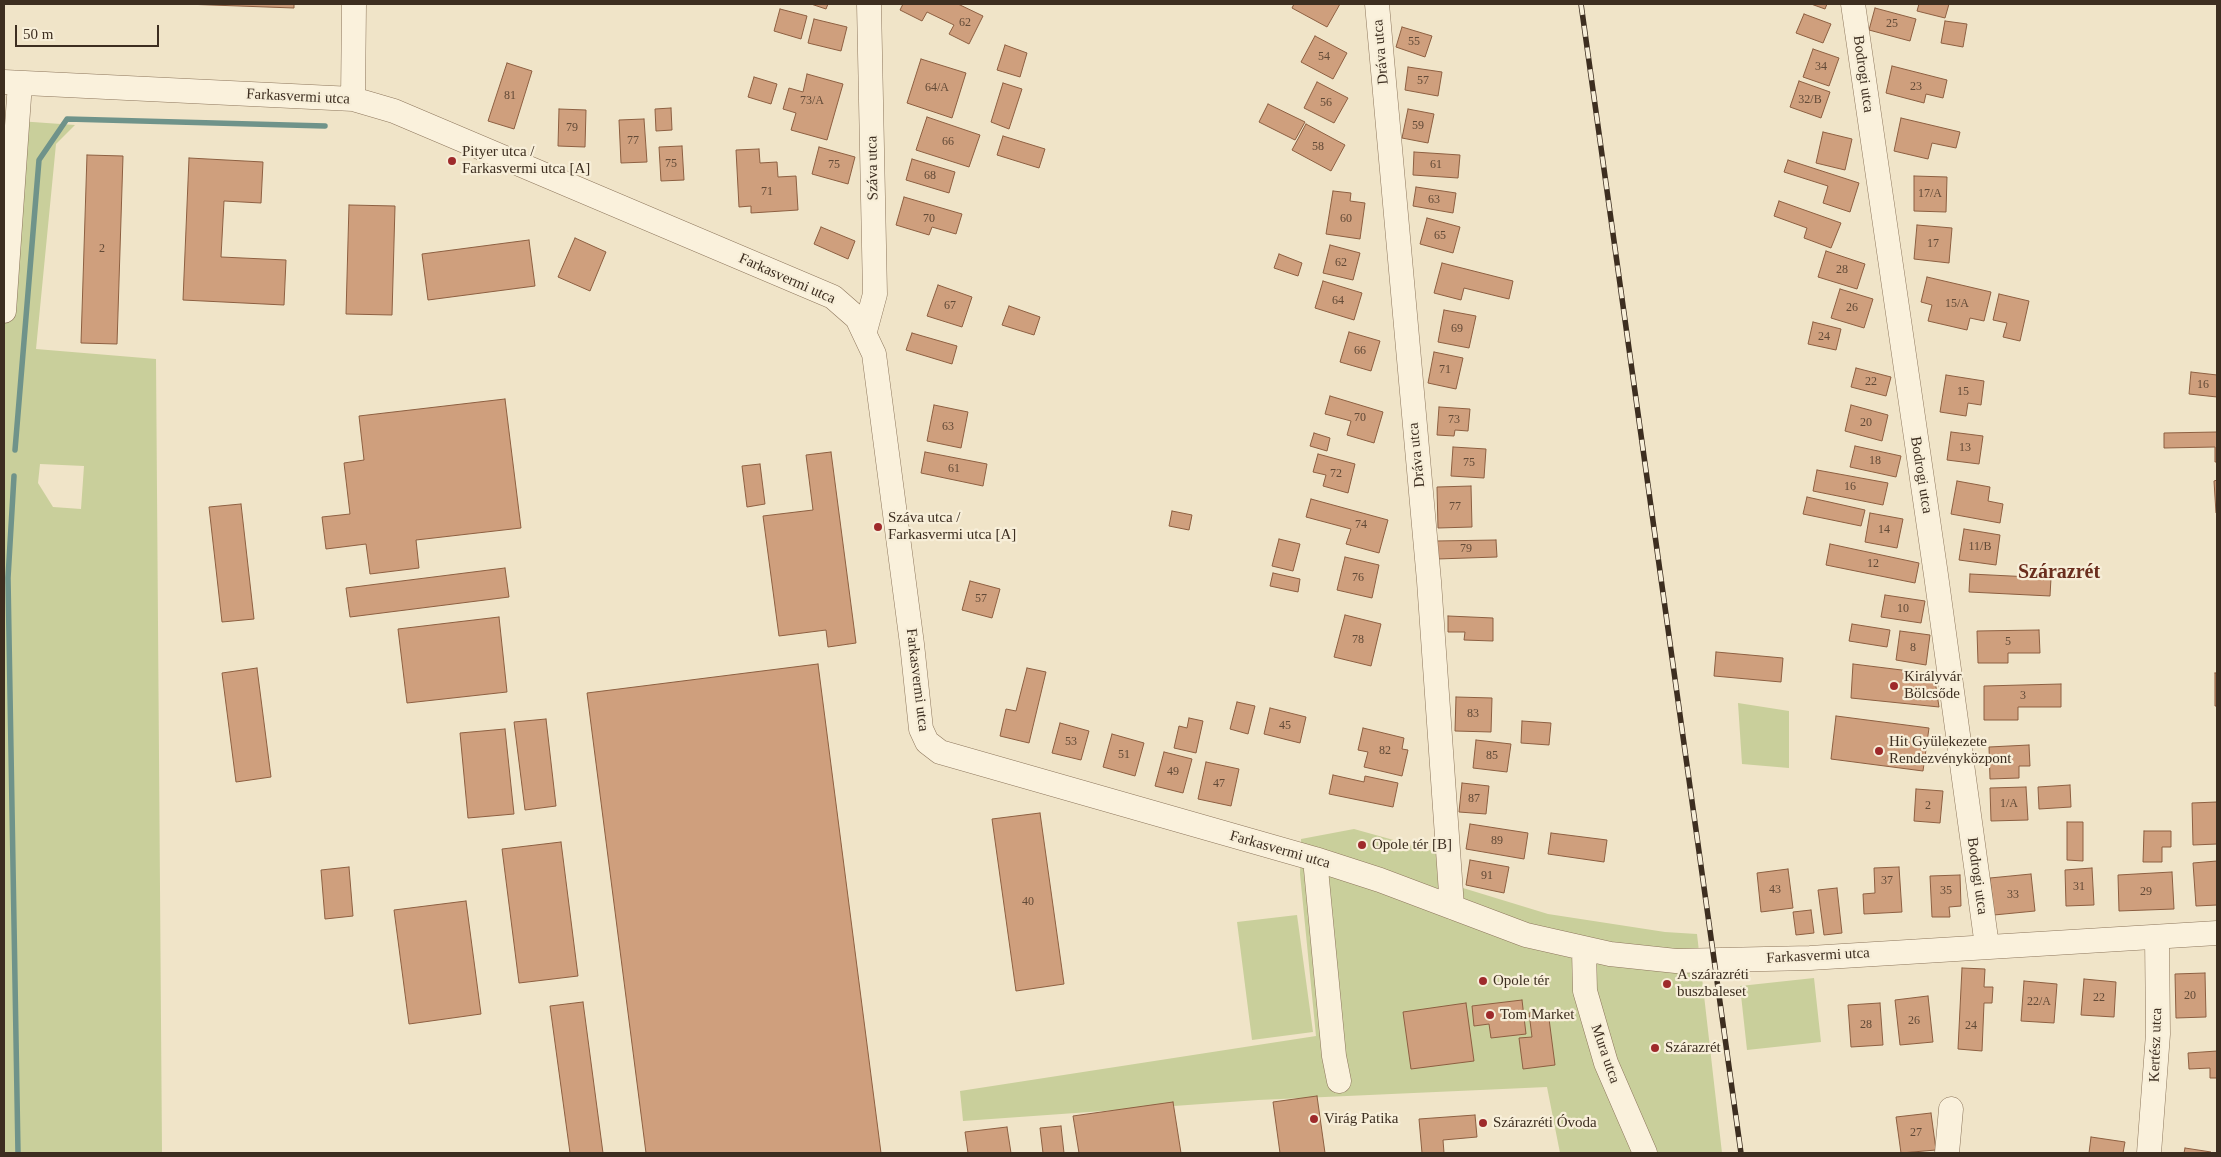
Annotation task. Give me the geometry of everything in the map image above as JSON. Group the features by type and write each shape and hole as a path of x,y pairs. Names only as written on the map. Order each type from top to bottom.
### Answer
{"street":[{"path":"354,4 354,99"},
{"name":"Száva utca","path":"865,332 875,294 869,4"},
{"name":"Dráva utca","path":"1377,4 1429,581 1452,908"},
{"name":"Bodrogi utca","path":"1853,4 1938,584 1987,946"},
{"path":"4,311 12,82"},
{"name":"Farkasvermi utca","path":"12,82 354,99 412,119 833,298 853,313 865,332 874,354 912,644 921,729 926,742 940,752 1315,859 1380,880 1526,935 1584,950 1676,961 1810,958 2217,933"},
{"path":"1315,859 1334,1056 1339,1081"},
{"name":"Kertész utca","path":"2149,1153 2158,1034 2158,937"},
{"name":"Mura utca","path":"1584,950 1586,991 1606,1063 1645,1153"},
{"path":"1947,1153 1951,1109"}],"green space":[{"path":"4,120 75,125 56,144 36,349 156,359 162,1153 4,1153","holes":["40,464 84,466 81,509 53,507 38,483"]},
{"path":"1738,703 1789,711 1789,768 1742,764"},
{"path":"1354,829 1433,851 1463,888 1548,914 1665,932 1697,934 1722,1153 1560,1153 1547,1087 1258,1100 963,1121 960,1091 1316,1036 1300,874 1301,839"},
{"path":"1297,915 1313,1032 1252,1040 1237,922"},
{"path":"1814,978 1821,1042 1747,1050 1740,986"}],"building":[{"path":"184,4 294,4 294,8"},
{"path":"811,4 828,4 826,9"},
{"path":"903,4 958,4 983,16 969,44 949,34 954,25 927,12 922,21 900,10"},
{"path":"1294,4 1340,4 1327,27 1292,8"},
{"path":"1811,4 1827,4 1825,9"},
{"path":"1919,4 1949,4 1945,18 1917,11"},
{"path":"1875,8 1916,19 1910,41 1869,30"},
{"path":"780,9 807,16 801,39 774,31"},
{"path":"1804,14 1831,24 1823,43 1796,33"},
{"path":"814,19 847,27 841,51 808,43"},
{"path":"1945,21 1967,24 1963,47 1941,43"},
{"path":"1402,27 1432,36 1425,57 1396,47"},
{"path":"1315,36 1347,53 1333,79 1301,62"},
{"path":"1005,45 1027,53 1020,77 997,70"},
{"path":"1813,49 1839,58 1829,86 1803,77"},
{"path":"921,59 966,73 952,118 907,103"},
{"path":"507,63 532,71 514,129 488,121"},
{"path":"1892,66 1947,80 1943,98 1926,94 1924,103 1886,93"},
{"path":"1408,67 1442,72 1438,96 1405,90"},
{"path":"807,74 843,84 827,140 791,130 796,113 783,109 789,88 803,92"},
{"path":"754,77 777,84 771,104 748,97"},
{"path":"1799,81 1830,92 1821,118 1790,107"},
{"path":"1317,82 1348,98 1334,123 1304,108"},
{"path":"1003,83 1022,89 1009,129 991,122"},
{"path":"1268,104 1305,122 1295,140 1259,122"},
{"path":"671,108 672,130 656,131 655,109"},
{"path":"559,109 586,110 585,147 558,146"},
{"path":"1408,109 1434,114 1428,143 1402,138"},
{"path":"927,117 980,135 969,167 916,150"},
{"path":"1901,118 1960,132 1956,148 1932,143 1928,159 1894,151"},
{"path":"644,119 647,162 621,163 619,120"},
{"path":"1306,124 1345,145 1331,171 1292,150"},
{"path":"1823,132 1852,139 1845,170 1816,163"},
{"path":"1003,136 1045,149 1039,168 997,155"},
{"path":"682,146 684,180 661,181 659,147"},
{"path":"819,147 855,157 848,184 812,174"},
{"path":"759,149 760,163 777,162 778,177 796,176 798,210 751,213 751,206 739,207 736,150"},
{"path":"1414,152 1460,155 1458,178 1413,175"},
{"path":"87,155 123,156 117,344 81,343"},
{"path":"189,158 263,162 261,203 224,201 221,257 286,260 284,305 183,300"},
{"path":"912,159 955,172 949,193 906,180"},
{"path":"1788,160 1859,183 1850,212 1823,203 1828,186 1784,172"},
{"path":"1914,176 1947,177 1946,212 1914,211"},
{"path":"1416,187 1456,193 1453,213 1413,206"},
{"path":"1333,191 1351,193 1350,201 1365,203 1360,239 1326,234"},
{"path":"904,197 962,214 956,234 932,227 929,235 896,225"},
{"path":"1779,201 1841,223 1831,248 1804,238 1807,228 1774,216"},
{"path":"349,205 395,206 392,315 346,314"},
{"path":"1427,218 1460,227 1453,253 1420,244"},
{"path":"1917,225 1952,228 1949,263 1914,259"},
{"path":"821,227 855,241 848,259 814,244"},
{"path":"575,238 606,252 590,291 558,277"},
{"path":"529,240 535,286 428,300 422,254"},
{"path":"1330,245 1360,253 1353,280 1323,273"},
{"path":"1826,251 1865,264 1857,289 1818,277"},
{"path":"1279,254 1302,263 1298,276 1274,268"},
{"path":"1442,263 1513,281 1509,299 1464,288 1461,300 1434,293"},
{"path":"1927,277 1991,292 1984,321 1970,318 1967,330 1928,321 1932,305 1921,302"},
{"path":"1323,281 1362,293 1354,320 1315,308"},
{"path":"938,285 972,297 962,327 927,316"},
{"path":"1840,289 1873,299 1864,328 1831,318"},
{"path":"1999,294 2029,301 2020,341 2003,337 2007,323 1993,320"},
{"path":"1009,306 1040,317 1034,335 1002,325"},
{"path":"1444,310 1476,316 1469,348 1438,342"},
{"path":"1813,322 1841,329 1836,350 1808,344"},
{"path":"1349,332 1380,341 1371,371 1340,362"},
{"path":"912,333 957,346 952,364 906,350"},
{"path":"1434,352 1463,358 1456,389 1428,383"},
{"path":"1856,368 1891,377 1886,396 1851,387"},
{"path":"2191,372 2217,375 2217,397 2189,394"},
{"path":"1946,375 1984,381 1981,405 1968,403 1966,416 1940,412"},
{"path":"1330,396 1383,412 1374,443 1347,435 1351,421 1325,414"},
{"path":"505,399 521,528 416,540 419,568 370,574 366,544 326,549 322,517 350,514 344,463 364,460 359,416"},
{"path":"934,405 968,412 961,448 927,441"},
{"path":"1851,405 1888,415 1882,441 1845,431"},
{"path":"1439,407 1470,409 1468,431 1455,430 1454,436 1437,435"},
{"path":"1951,432 1983,436 1979,464 1947,460"},
{"path":"2217,432 2217,462 2215,462 2215,447 2164,448 2164,433"},
{"path":"1314,433 1330,438 1327,451 1310,446"},
{"path":"1855,446 1901,456 1896,477 1850,467"},
{"path":"1453,447 1486,449 1484,478 1451,476"},
{"path":"831,452 856,643 828,647 826,630 779,636 763,516 813,510 806,455"},
{"path":"925,452 987,464 983,486 921,473"},
{"path":"1318,454 1355,464 1348,493 1323,486 1326,475 1313,472"},
{"path":"760,464 765,504 747,507 742,466"},
{"path":"1817,470 1888,483 1883,505 1813,491"},
{"path":"2217,480 2217,513 2216,513 2214,481"},
{"path":"1957,481 1990,487 1988,501 2003,504 2000,523 1951,514"},
{"path":"1471,486 1472,527 1438,528 1437,487"},
{"path":"1807,497 1865,510 1861,526 1803,514"},
{"path":"1311,499 1388,520 1379,553 1346,544 1351,529 1306,517"},
{"path":"241,504 254,619 222,622 209,507"},
{"path":"1172,511 1192,515 1189,530 1169,526"},
{"path":"1870,513 1903,519 1897,548 1865,542"},
{"path":"1964,529 2000,535 1996,565 1959,560"},
{"path":"1279,539 1300,544 1293,571 1272,566"},
{"path":"1496,540 1497,557 1437,559 1436,541"},
{"path":"1830,544 1919,563 1915,583 1826,565"},
{"path":"1345,557 1379,565 1372,598 1337,590"},
{"path":"505,568 509,597 350,617 346,588"},
{"path":"1273,573 1300,579 1298,592 1270,586"},
{"path":"1970,574 2051,578 2050,596 1969,592"},
{"path":"970,581 1000,589 992,618 962,610"},
{"path":"1885,595 1925,601 1921,623 1881,617"},
{"path":"1345,615 1381,624 1371,666 1334,657"},
{"path":"1448,616 1493,618 1493,641 1464,640 1465,632 1448,632"},
{"path":"499,617 507,692 407,703 398,629"},
{"path":"1852,624 1890,630 1887,647 1849,641"},
{"path":"2039,630 2040,653 2008,653 2008,663 1978,663 1977,631"},
{"path":"1900,631 1930,635 1926,665 1896,660"},
{"path":"1716,652 1783,658 1781,682 1714,676"},
{"path":"818,664 881,1153 646,1153 587,693"},
{"name":"Királyvár Bölcsőde","path":"1853,664 1934,674 1939,707 1851,698"},
{"path":"257,668 271,777 236,782 222,673"},
{"path":"1027,668 1046,672 1029,743 1000,736 1006,709 1016,711"},
{"path":"2215,673 2217,673 2217,706 2215,706"},
{"path":"2061,684 2061,707 2018,707 2018,720 1984,720 1984,686"},
{"path":"1456,697 1492,698 1491,732 1455,731"},
{"path":"1237,702 1255,706 1248,734 1230,729"},
{"path":"1270,708 1306,717 1300,743 1264,734"},
{"name":"Hit Gyülekezete Rendezvényközpont","path":"1836,716 1929,728 1923,771 1831,759"},
{"path":"1189,718 1203,721 1196,753 1174,748 1179,726 1187,728"},
{"path":"546,719 556,806 525,810 514,722"},
{"path":"1522,721 1551,723 1549,745 1521,743"},
{"path":"1060,723 1089,731 1081,760 1052,753"},
{"path":"1363,728 1404,738 1402,749 1408,750 1402,776 1364,767 1368,752 1358,750"},
{"path":"505,729 514,814 468,818 460,733"},
{"path":"1112,734 1144,743 1135,776 1103,767"},
{"path":"1476,740 1511,744 1507,772 1473,768"},
{"path":"2029,745 2030,766 2019,766 2019,778 1990,779 1989,747"},
{"path":"1164,752 1192,759 1183,793 1155,786"},
{"path":"1206,762 1239,769 1231,806 1198,799"},
{"path":"1333,775 1364,782 1365,776 1398,783 1393,807 1329,794"},
{"path":"1462,783 1489,786 1486,814 1459,812"},
{"path":"2070,785 2071,807 2039,809 2038,787"},
{"path":"2026,787 2028,820 1991,821 1990,788"},
{"path":"1916,789 1943,791 1940,823 1914,821"},
{"path":"2217,802 2217,844 2193,845 2192,803"},
{"path":"1040,813 1064,984 1016,991 992,819"},
{"path":"2067,822 2083,822 2083,861 2067,860"},
{"path":"1470,824 1528,833 1524,859 1466,849"},
{"path":"2144,831 2171,831 2171,847 2162,847 2162,862 2143,862"},
{"path":"1551,833 1607,840 1604,862 1548,854"},
{"path":"561,842 578,976 519,983 502,849"},
{"path":"1470,860 1509,867 1504,893 1466,885"},
{"path":"2217,861 2217,905 2196,906 2193,863"},
{"path":"349,867 353,916 325,919 321,870"},
{"path":"1899,867 1902,912 1864,914 1863,894 1875,893 1874,868"},
{"path":"2092,868 2094,905 2066,906 2065,870"},
{"path":"1788,869 1793,908 1761,912 1757,873"},
{"path":"2172,872 2174,909 2119,911 2118,875"},
{"path":"2031,874 2035,911 1994,915 1990,878"},
{"path":"1960,875 1961,906 1949,907 1950,917 1932,917 1930,876"},
{"path":"1837,888 1842,933 1824,935 1818,890"},
{"path":"466,901 481,1014 409,1024 394,910"},
{"path":"1811,910 1814,933 1796,935 1793,912"},
{"path":"1962,968 1985,969 1984,987 1993,987 1992,1003 1984,1003 1982,1051 1958,1049"},
{"path":"2205,973 2206,1017 2176,1018 2175,974"},
{"path":"2084,979 2116,982 2114,1017 2081,1015"},
{"path":"2024,981 2057,984 2054,1023 2021,1021"},
{"path":"1928,996 1933,1042 1900,1045 1895,1000"},
{"path":"1522,1000 1526,1034 1491,1038 1489,1024 1474,1026 1472,1006"},
{"path":"583,1002 603,1153 570,1153 550,1006"},
{"path":"1466,1003 1474,1061 1411,1069 1403,1012"},
{"path":"1880,1003 1883,1045 1851,1047 1848,1005"},
{"path":"1548,1011 1555,1065 1523,1069 1519,1038 1532,1037 1529,1013"},
{"path":"2217,1051 2217,1078 2210,1078 2210,1068 2189,1069 2188,1053"},
{"path":"1317,1096 1325,1153 1280,1153 1273,1102"},
{"path":"1173,1102 1181,1153 1079,1153 1073,1116"},
{"path":"1931,1113 1936,1150 1901,1153 1896,1117"},
{"path":"1475,1115 1477,1137 1443,1140 1444,1153 1422,1153 1419,1119"},
{"path":"1061,1126 1064,1153 1043,1153 1040,1128"},
{"path":"1007,1127 1011,1153 968,1153 965,1132"},
{"path":"2091,1137 2125,1142 2123,1153 2089,1153"},
{"path":"2185,1148 2211,1152 2211,1153 2184,1153"}],"waterway":[{"path":"15,450 39,160 67,119 325,126"},
{"path":"14,476 8,578 18,1153"}],"railway":[{"path":"1581,4 1741,1153"}],"place":[{"name":"Pityer utca / Farkasvermi utca [A]","path":"452,161"},
{"name":"Száva utca / Farkasvermi utca [A]","path":"878,527"},
{"name":"Királyvár Bölcsőde","path":"1894,686"},
{"name":"Hit Gyülekezete Rendezvényközpont","path":"1879,751"},
{"name":"Opole tér [B]","path":"1362,845"},
{"name":"Opole tér","path":"1483,981"},
{"name":"A szárazréti buszbaleset","path":"1667,984"},
{"name":"Tom Market","path":"1490,1015"},
{"name":"Szárazrét","path":"1655,1048"},
{"name":"Virág Patika","path":"1314,1119"},
{"name":"Szárazréti Óvoda","path":"1483,1123"}],"district":[{"name":"Szárazrét","path":"2059,573"}]}
